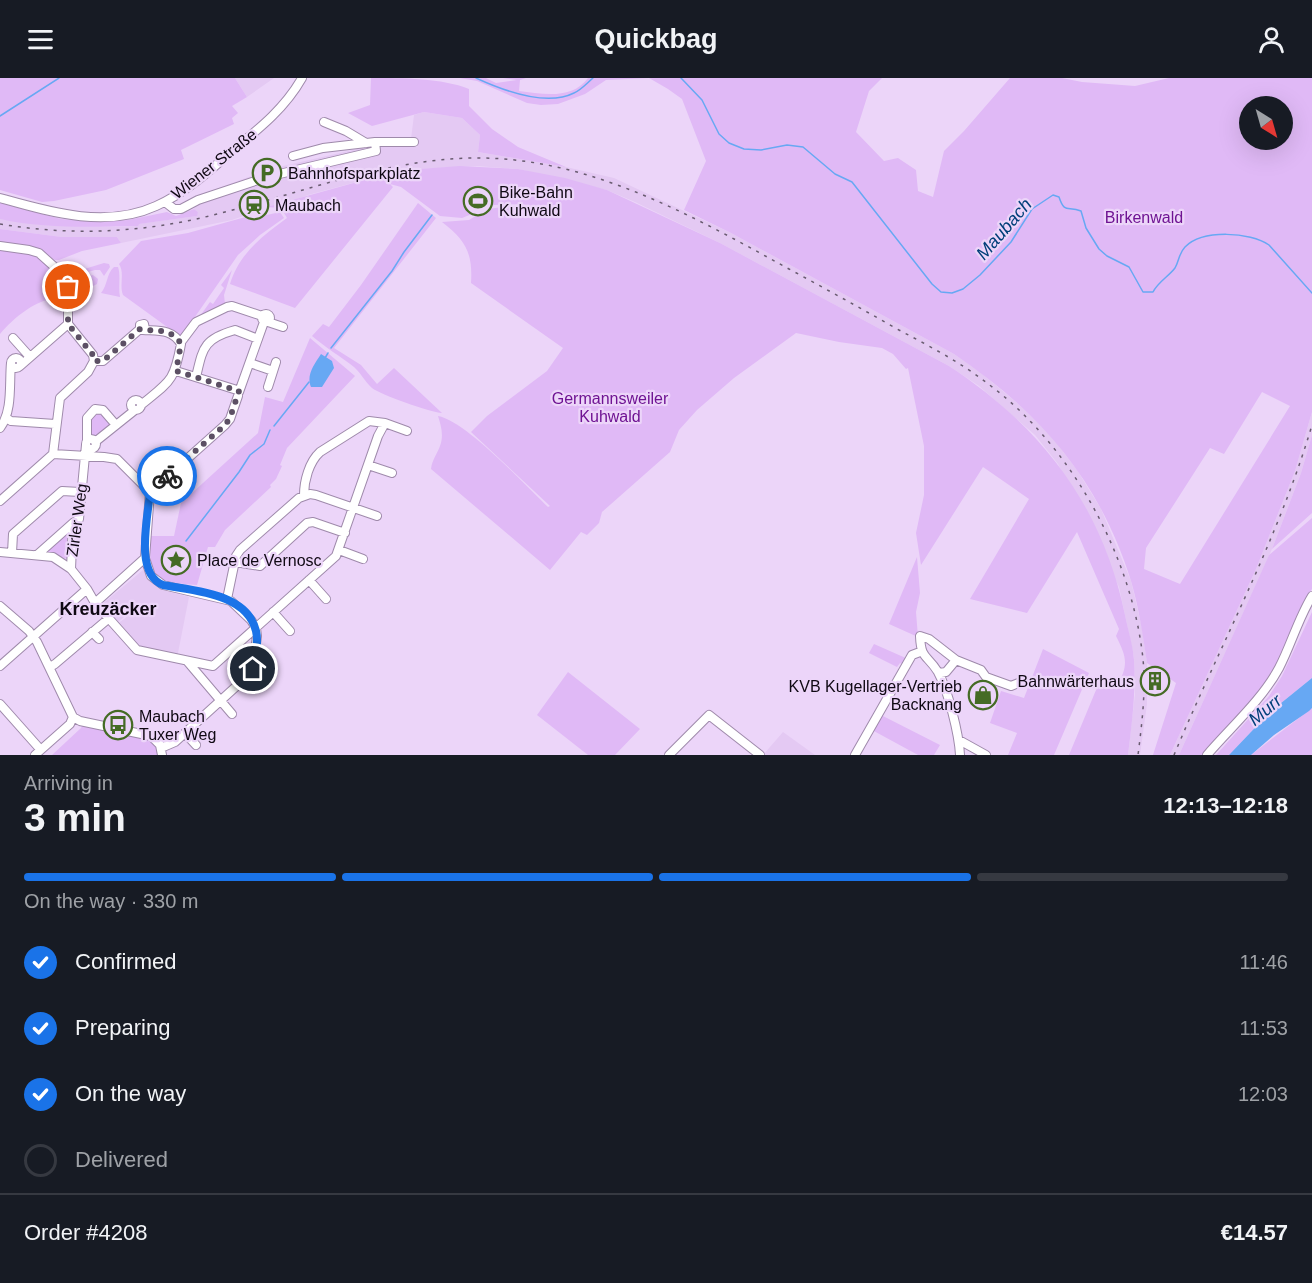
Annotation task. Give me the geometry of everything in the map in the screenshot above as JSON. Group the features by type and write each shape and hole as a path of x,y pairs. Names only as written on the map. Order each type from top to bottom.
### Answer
{"street":[{"name":"Wiener Straße","path":"0,198 56,214 90,217 134,214 165,202 190,186 275,115 289,100 302,78"},
{"path":"165,202 174,209 181,208 259,179 376,151 371,142 324,122"},
{"path":"293,156 323,148 371,142 414,142"},
{"path":"0,246 39,253 58,271 68,287 68,324 93,355 94,361 88,372 60,398 53,454 0,501"},
{"path":"89,443 116,425 171,380 176,371 181,342 192,326 232,306 283,327"},
{"path":"0,606 34,636 73,717 85,722 151,736 162,752 249,675 253,669 257,636 256,628 242,610 227,599 159,584 149,572 145,558 150,492 230,418 265,320"},
{"path":"0,428 6,418 12,360 17,358 21,362 20,366 68,324"},
{"path":"94,361 103,361 142,329 167,331 181,342"},
{"path":"196,377 203,348 207,343 235,330 258,339"},
{"path":"13,338 30,357"},
{"path":"268,387 276,362"},
{"path":"250,363 273,371"},
{"path":"176,371 238,393"},
{"name":"Zirler Weg","path":"116,425 103,410 98,408 87,418 89,443 80,492 79,519 73,523 70,569 108,619 137,650 213,666"},
{"path":"6,418 11,421 56,424"},
{"path":"304,495 304,486 316,456 369,421 385,423 407,431"},
{"path":"200,677 309,580 339,550 378,436 385,423"},
{"path":"53,454 117,459 150,492"},
{"path":"368,465 392,473"},
{"path":"12,553 13,534 62,491 80,492"},
{"path":"227,599 240,550 304,495 316,495 377,516"},
{"path":"235,562 260,566 307,523 313,522 345,533"},
{"path":"37,555 73,523"},
{"path":"339,550 363,559"},
{"path":"0,552 53,557 70,569"},
{"path":"95,603 145,558"},
{"path":"309,580 326,599"},
{"path":"0,666 87,589"},
{"path":"1207,755 1265,690 1279,668 1301,615 1312,596"},
{"path":"273,612 290,631"},
{"path":"50,667 108,619"},
{"path":"92,632 99,639"},
{"path":"960,755 959,740 939,673 920,652 920,636 929,639 956,660 981,670 986,677 1011,686 1021,682"},
{"path":"855,755 912,655 920,652"},
{"path":"939,673 946,672 956,660"},
{"path":"187,661 232,714"},
{"path":"253,669 265,679"},
{"path":"0,704 38,752 70,724 73,717"},
{"path":"669,755 709,715 760,755"},
{"path":"185,733 195,745"},
{"path":"959,740 986,755"}],"shaded area":[{"path":"235,78 274,78 247,97"},
{"path":"424,112 462,118 480,135 478,152 614,178 731,233 954,354 979,371 1017,403 1048,432 1077,470 1101,509 1131,581 1147,663 1147,704 1140,755 1128,755 1135,694 1134,657 1119,587 1058,464 1035,435 979,386 949,366 720,243 635,202 607,190 518,169 477,166 419,169 386,174 308,195 284,204 283,202 232,220 121,243 117,237 62,237 0,229 0,219 42,225 116,227 138,226 138,224 196,216 198,212 194,209 197,196 270,169 370,146 418,147 411,139 414,115"},
{"path":"1312,412 1312,435 1301,473 1272,549 1179,755 1170,755 1256,569 1295,471"},
{"path":"143,570 162,590 189,597 177,658 136,648 116,625 133,612 131,611 116,624 100,606"},
{"path":"783,732 815,755 763,755"}],"green space":[{"path":"0,78 235,78 247,97 232,106 238,113 232,118 234,124 181,150 184,159 106,190 42,202 0,190"},
{"path":"371,78 434,81 469,89 469,106 492,129 518,147 566,167 478,152 480,135 462,118 424,112 372,126 348,113 370,105"},
{"path":"460,78 486,78 496,83 517,80 503,78 526,78 520,80 519,91 556,94 574,90 588,78 649,78 606,80 585,94 558,104 541,105 527,103 477,81"},
{"name":"Birkenwald","path":"649,78 882,78 869,91 856,132 884,161 898,158 916,170 918,191 933,197 944,151 1010,78 1062,78 1135,86 1169,78 1312,78 1312,412 1295,471 1256,569 1170,755 1153,755 1176,683 1147,663 1134,591 1118,545 1084,481 1063,452 1014,400 954,354 731,233 684,210 706,161 682,99","holes":["1262,392 1290,406 1180,584 1144,569 1146,548 1210,448 1224,454"]},
{"name":"Germannsweiler Kuhwald","path":"460,166 518,169 565,178 607,190 720,243 949,366 1012,415 1063,472 1084,504 1101,538 1115,575 1134,660 1134,696 1128,755 1069,755 1101,678 1118,684 1125,665 1124,655 1116,636 1119,629 1077,532 1027,613 970,599 1029,499 983,467 921,565 916,533 924,495 924,446 908,368 906,369 893,354 882,348 796,333 734,378 697,410 679,430 670,452 602,512 599,523 587,535 581,532 550,570 431,469 442,438 438,416 450,420 479,441 548,507 550,506 471,432 487,416 547,371 563,348 471,283 471,263 466,248 457,235 442,222 469,220 487,209 529,204 494,205 462,218 440,216 401,187 390,184 393,187 295,308 230,284 239,264 252,246 287,218 281,208 267,207 386,174"},
{"path":"0,203 61,219 96,222 128,220 167,212 176,216 194,209 198,212 197,216 139,224 138,226 52,226 0,219"},
{"path":"418,203 436,218 334,348 361,365 377,384 394,368 442,413 406,403 377,391 354,367 312,336 323,324 329,327"},
{"path":"280,212 284,218 238,255 181,337 123,295 122,271 119,264 141,241 188,233 249,216 258,217"},
{"path":"0,229 62,237 117,237 121,243 82,251 55,260 29,246 0,242"},
{"path":"0,250 29,254 45,262 59,278 64,298 46,300 29,308 0,334"},
{"path":"104,263 109,264 110,267 104,276 100,270 70,277 68,274"},
{"path":"114,267 118,267 119,270 120,297 101,293"},
{"path":"232,270 224,295 225,304 200,316 210,302 213,304 224,288 221,285"},
{"path":"93,275 98,279 97,284 91,287 75,288 73,280"},
{"path":"310,338 355,376 287,448 280,465 282,466 276,479 270,485 271,487 225,530 215,547 208,547 197,585 163,580 153,571 150,551 151,536 174,536 181,503 258,433 265,397 283,402"},
{"path":"100,411 112,424 97,437 91,435 91,420"},
{"path":"1312,435 1312,513 1272,549 1301,473"},
{"path":"1312,518 1312,589 1277,667 1263,689 1204,755 1179,755 1269,555"},
{"path":"70,530 67,559 44,552"},
{"path":"917,557 920,593 916,612 918,637 889,624"},
{"path":"1312,612 1312,678 1270,712 1229,755 1216,755 1269,696 1282,676"},
{"path":"874,644 908,659 904,665 900,663 897,667 869,653"},
{"path":"1043,649 1089,673 1054,755 1008,755 1017,733 990,723 1001,691 1024,698"},
{"path":"568,672 640,729 615,755 588,755 537,715"},
{"path":"1312,708 1312,755 1251,755"},
{"path":"881,715 940,745 934,755 918,755 872,730"},
{"path":"83,724 149,738 158,746 160,755 52,755"}],"water":[{"path":"321,354 332,361 334,368 322,387 311,387 310,374"},
{"path":"1312,678 1312,708 1309,711 1274,735 1251,755 1229,755 1270,712"}],"waterway":[{"name":"Maubach","path":"0,116 59,78"},
{"name":"Maubach","path":"476,78 511,92 538,98 563,97 582,88 593,78"},
{"name":"Maubach","path":"681,78 702,100 719,134 729,143 744,149 761,150 787,145 803,147 835,174 852,182 932,284 941,292 952,293 963,289 980,275 1011,242 1032,209 1053,195 1059,197 1065,208 1081,211 1086,228 1099,249 1107,256 1129,267 1143,292 1153,292 1175,268 1183,249 1193,241 1203,237 1227,234 1250,237 1269,245 1312,293"},
{"path":"331,348 392,271 432,215"},
{"path":"325,358 328,353"},
{"path":"274,426 309,382"},
{"path":"186,541 250,455 264,444 270,430"}],"railway":[{"path":"0,224 80,231 160,226 245,207 373,171 438,160 472,158 515,160 556,167 597,178 676,210 752,249 955,361 977,375 1017,408 1045,438 1070,470 1092,506 1111,543 1126,581 1137,620 1144,671 1138,755"},
{"path":"1174,755 1266,551 1283,510 1312,425"}],"way so far":[{"path":"68,287 66,320 70,329 93,355 94,361 103,361 140,329 167,331 181,342 176,371 239,391 230,418 225,425 167,476"}],"place":[{"name":"Bahnhofsparkplatz","path":"267,173"},
{"name":"Bike-Bahn Kuhwald","path":"478,201"},
{"name":"Maubach","path":"254,205"},
{"name":"Place de Vernosc","path":"176,560"},
{"name":"Bahnwärterhaus","path":"1155,681"},
{"name":"KVB Kugellager-Vertrieb Backnang","path":"983,695"},
{"name":"Maubach Tuxer Weg","path":"118,725"}],"district":[{"name":"Kreuzäcker","path":"108,609"}],"route":[{"path":"167,476 150,492 145,558 149,572 159,584 224,598 235,603 256,628 253,669"}],"water label":[{"name":"Murr","path":"1265,710"}]}
